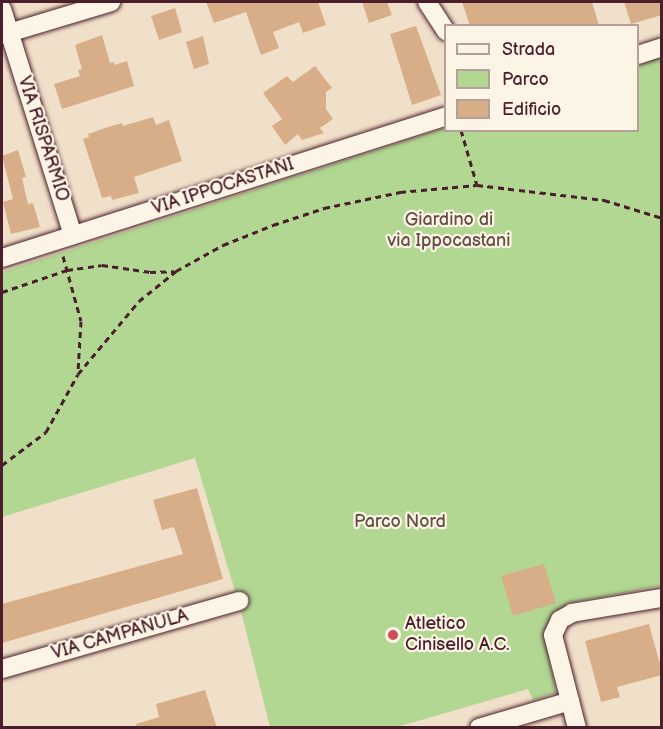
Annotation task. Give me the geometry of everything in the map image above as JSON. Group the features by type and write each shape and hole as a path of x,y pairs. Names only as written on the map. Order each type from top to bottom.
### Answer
{"street":[{"path":"5,34 111,2"},
{"path":"434,3 444,26"},
{"name":"VIA RISPARMIO","path":"2,9 5,34 66,237"},
{"path":"639,55 662,47"},
{"name":"VIA IPPOCASTANI","path":"2,258 444,117"},
{"path":"578,728 553,635 560,620 572,613 662,597"},
{"name":"VIA CAMPANULA","path":"2,669 239,601"},
{"path":"479,728 570,700"}],"path":[{"path":"462,132 477,185"},
{"path":"2,465 46,432 78,374 139,301 176,271 223,245 273,225 324,208 400,192 477,185 604,200 662,218"},
{"path":"66,237 67,270 81,321 78,374"},
{"path":"2,292 67,270 102,265 150,272 176,271"}],"green space":[{"path":"661,57 661,586 568,603 548,623 545,634 556,693 533,700 528,689 397,727 270,727 241,611 195,458 2,517 2,272 444,128 444,132 639,132 639,65"}],"building":[{"path":"206,2 318,2 326,25 303,33 299,22 273,32 279,48 261,55 246,12 214,23"},
{"path":"362,2 387,2 392,15 369,23"},
{"path":"462,2 592,2 598,24 469,24"},
{"path":"624,2 662,2 662,15 631,24"},
{"path":"175,8 182,32 159,40 151,16"},
{"path":"416,26 441,95 412,105 390,34"},
{"path":"102,35 110,63 114,62 114,65 127,61 134,86 62,109 54,84 80,76 78,70 82,69 75,45"},
{"path":"203,36 209,64 194,69 186,42"},
{"path":"315,66 332,88 326,92 326,109 333,119 320,128 324,133 302,140 298,134 285,145 272,126 282,119 263,93 287,76 293,82"},
{"path":"153,117 156,125 169,120 182,161 134,177 139,193 112,200 111,196 102,198 83,139 89,137 88,134 108,127 122,123 123,126"},
{"path":"18,150 26,177 22,178 28,204 33,203 40,227 11,234 3,202 13,199 2,156"},
{"path":"197,488 223,579 2,643 2,604 183,554 174,527 162,530 153,500"},
{"path":"544,564 556,603 513,616 501,576"},
{"path":"649,624 659,661 662,660 662,675 617,687 620,697 601,702 585,641"},
{"path":"205,690 217,728 137,728 136,724 159,717 156,704"}],"place":[{"name":"Atletico Cinisello A.C.","path":"393,635"}],"park label":[{"name":"Giardino di via Ippocastani","path":"449,231"},
{"name":"Parco Nord","path":"400,522"}]}
